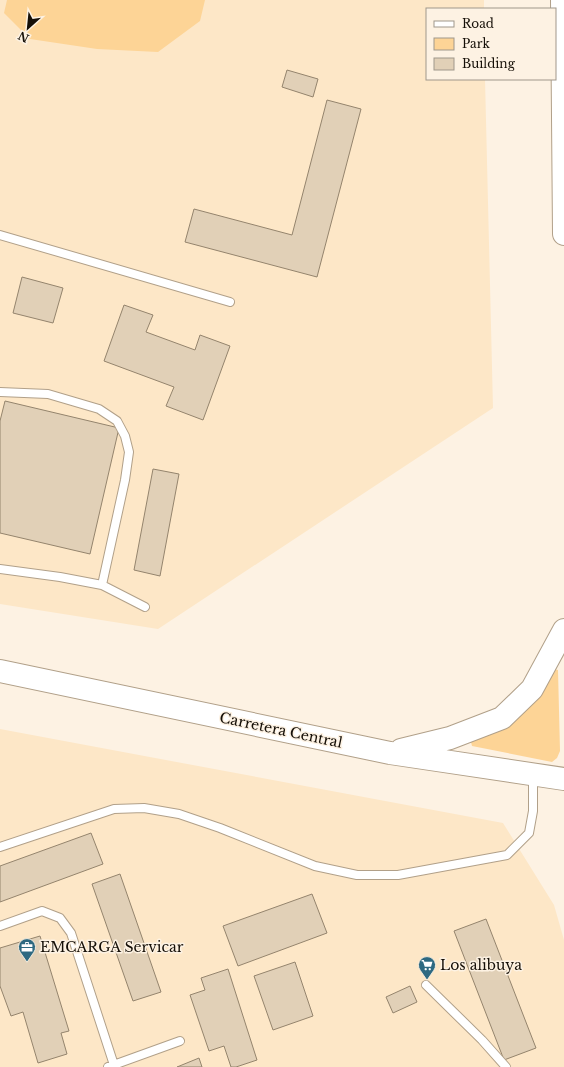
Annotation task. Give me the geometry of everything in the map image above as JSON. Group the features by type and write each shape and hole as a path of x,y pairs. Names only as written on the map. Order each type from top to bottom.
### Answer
{"main road":[{"path":"562,0 564,234"},
{"path":"390,753 450,738 502,718 532,688 564,630"},
{"name":"Carretera Central","path":"0,671 390,753 564,779"}],"lane":[{"path":"0,235 230,302"},
{"path":"0,392 48,394 99,409 117,421 125,436 129,452 125,480 102,585"},
{"path":"0,569 60,577 102,585 145,607"},
{"path":"0,847 114,809 144,808 179,814 220,828 315,866 357,875 398,875 507,855 529,833 533,811 533,774"},
{"path":"0,926 42,910 60,918 71,933 111,1066 180,1041"},
{"path":"426,985 482,1040 506,1067"}],"shaded area":[{"path":"0,0 484,0 484,8 426,8 426,80 485,80 493,408 158,629 0,604"},
{"path":"0,729 503,823 554,905 564,940 564,1067 0,1067"}],"green space":[{"path":"7,0 205,0 200,21 158,52 97,49 30,39 4,13"},
{"path":"554,669 558,670 560,751 557,758 552,762 472,746 471,742 474,738"}],"building":[{"path":"287,70 318,79 313,97 282,87"},
{"path":"327,100 361,109 317,277 185,242 194,209 292,235"},
{"path":"22,277 63,288 53,323 13,313"},
{"path":"124,305 153,315 146,332 195,350 200,335 230,346 203,420 166,406 174,387 104,361"},
{"path":"5,401 119,428 90,554 0,533 0,421"},
{"path":"153,469 179,474 160,576 134,570"},
{"path":"91,833 103,864 0,902 0,866"},
{"path":"120,874 161,992 133,1001 92,884"},
{"path":"312,894 327,933 238,966 223,926"},
{"path":"486,919 536,1048 504,1060 454,931"},
{"path":"40,936 69,1031 61,1033 67,1054 38,1063 23,1012 11,1016 0,986 0,948"},
{"path":"295,962 313,1016 273,1030 254,976"},
{"path":"228,969 257,1060 236,1067 231,1067 224,1046 209,1051 190,995 205,990 201,978"},
{"path":"410,986 417,1002 393,1013 386,997"},
{"path":"199,1058 202,1067 177,1067"}],"place":[{"name":"EMCARGA Servicar","path":"27,962"},
{"name":"Los alibuya","path":"427,980"}]}
